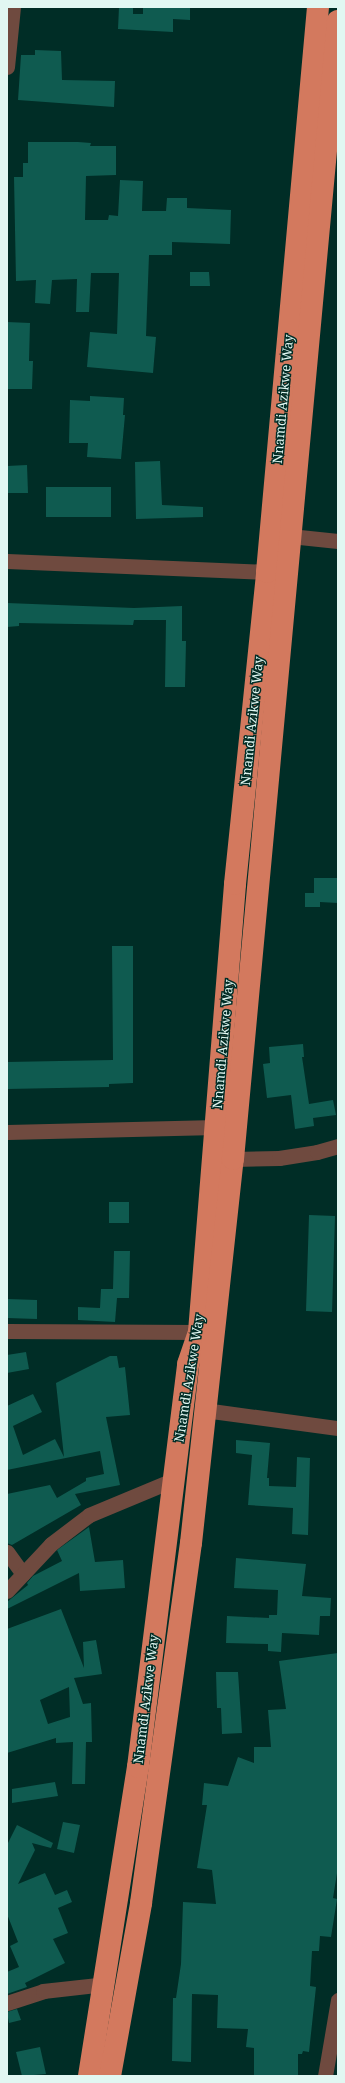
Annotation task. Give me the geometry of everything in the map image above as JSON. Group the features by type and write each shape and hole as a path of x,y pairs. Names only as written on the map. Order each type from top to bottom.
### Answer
{"highway":[{"name":"Nnamdi Azikwe Way","path":"89,2076 105,1984 138,1767 188,1364 199,1332 208,1200 216,1127 235,884 267,572 318,7"},
{"name":"Nnamdi Azikwe Way","path":"110,2076 142,1895 190,1543 233,1159 338,30"}],"street":[{"path":"7,67 13,7"},
{"path":"290,536 338,541"},
{"path":"7,561 267,572"},
{"path":"7,1132 216,1127"},
{"path":"233,1159 279,1158 317,1152 338,1146"},
{"path":"7,1331 199,1332"},
{"path":"204,1410 338,1428"},
{"path":"7,1592 51,1544 90,1515 173,1480"},
{"path":"7,1552 23,1574"},
{"path":"7,2003 43,1991 105,1984"},
{"path":"325,2076 338,2000"}],"building":[{"path":"119,7 133,7 133,14 143,14 143,7 190,7 190,20 173,19 173,32 118,29"},
{"path":"35,50 61,51 62,80 115,81 114,107 18,100 21,55 35,55"},
{"path":"28,142 78,142 91,143 90,146 116,146 116,175 86,176 85,220 108,220 109,215 118,216 120,180 143,181 142,211 166,211 167,198 187,198 187,208 231,210 230,244 172,242 172,255 149,255 146,336 156,337 153,373 87,367 90,332 117,334 119,273 91,273 89,312 76,312 77,279 52,280 50,304 35,303 36,280 16,281 14,177 23,177 23,163 28,163"},
{"path":"190,272 209,272 210,286 190,286"},
{"path":"7,322 30,323 29,361 33,361 32,389 7,389"},
{"path":"90,396 124,398 123,415 125,415 121,459 87,457 88,443 69,443 70,400 90,401"},
{"path":"160,461 162,505 203,507 203,517 136,519 135,462"},
{"path":"27,465 28,493 7,493 7,466"},
{"path":"46,487 111,487 111,517 46,517"},
{"path":"7,603 134,608 182,606 182,641 186,641 185,687 165,687 166,620 134,620 133,625 19,623 19,626 7,627"},
{"path":"314,878 337,878 338,903 320,902 320,907 305,907 305,893 314,893"},
{"path":"112,946 133,946 133,1083 109,1084 109,1087 7,1089 7,1062 113,1060"},
{"path":"303,1044 304,1057 302,1057 309,1104 333,1100 336,1115 313,1118 314,1126 295,1129 291,1095 267,1098 263,1064 270,1063 269,1047"},
{"path":"109,1202 129,1202 129,1223 109,1223"},
{"path":"309,1215 335,1216 332,1312 306,1311"},
{"path":"114,1251 130,1251 129,1298 117,1298 115,1322 78,1320 78,1307 100,1308 101,1289 113,1289"},
{"path":"7,1299 37,1300 37,1319 7,1318"},
{"path":"26,1352 29,1369 7,1373 7,1355"},
{"path":"110,1356 117,1356 119,1368 125,1367 130,1415 106,1417 120,1485 75,1494 81,1505 12,1545 7,1543 7,1494 50,1485 57,1498 86,1481 86,1478 104,1474 100,1451 7,1470 7,1406 33,1394 42,1412 13,1426 23,1455 55,1439 64,1457 56,1383"},
{"path":"236,1440 270,1443 267,1478 269,1478 269,1486 296,1487 297,1457 310,1458 308,1535 292,1534 293,1508 248,1505 252,1455 236,1453"},
{"path":"89,1527 95,1562 123,1560 125,1588 80,1591 79,1573 7,1609 7,1602 28,1585 27,1583 33,1576 62,1561 57,1550"},
{"path":"236,1558 306,1564 302,1596 331,1598 330,1616 320,1616 319,1635 282,1633 281,1652 268,1651 268,1644 226,1643 227,1616 269,1618 269,1615 277,1615 278,1590 234,1588"},
{"path":"61,1609 84,1668 83,1642 96,1640 102,1674 74,1678 83,1704 91,1703 92,1742 86,1742 85,1784 72,1784 73,1742 56,1743 56,1738 7,1753 7,1629","holes":["69,1687 70,1717 48,1724 40,1700"]},
{"path":"338,1653 338,1867 333,1898 337,1899 331,1937 320,1936 319,1951 312,1951 310,1986 316,1987 309,2052 303,2051 302,2054 298,2054 298,2076 254,2076 254,2048 246,2047 248,2029 217,2028 218,1995 192,1994 191,2062 172,2061 173,1998 176,1998 181,1964 183,1902 216,1904 212,1870 197,1868 207,1805 202,1805 204,1783 228,1786 238,1757 254,1763 254,1747 271,1747 268,1710 286,1709 279,1661"},
{"path":"216,1672 238,1672 242,1733 222,1734 221,1708 217,1708"},
{"path":"55,1782 58,1796 12,1803 12,1789"},
{"path":"63,1822 80,1825 74,1853 57,1849"},
{"path":"17,1825 53,1843 51,1848 32,1843 35,1850 18,1884 45,1873 55,1895 67,1890 72,1902 58,1908 68,1933 53,1939 65,1963 25,1983 27,1987 7,1994 7,1972 19,1967 10,1946 18,1942 7,1914 7,1845"},
{"path":"17,2009 21,2020 9,2023 7,2012"},
{"path":"40,2047 46,2074 22,2076 16,2052"}]}
